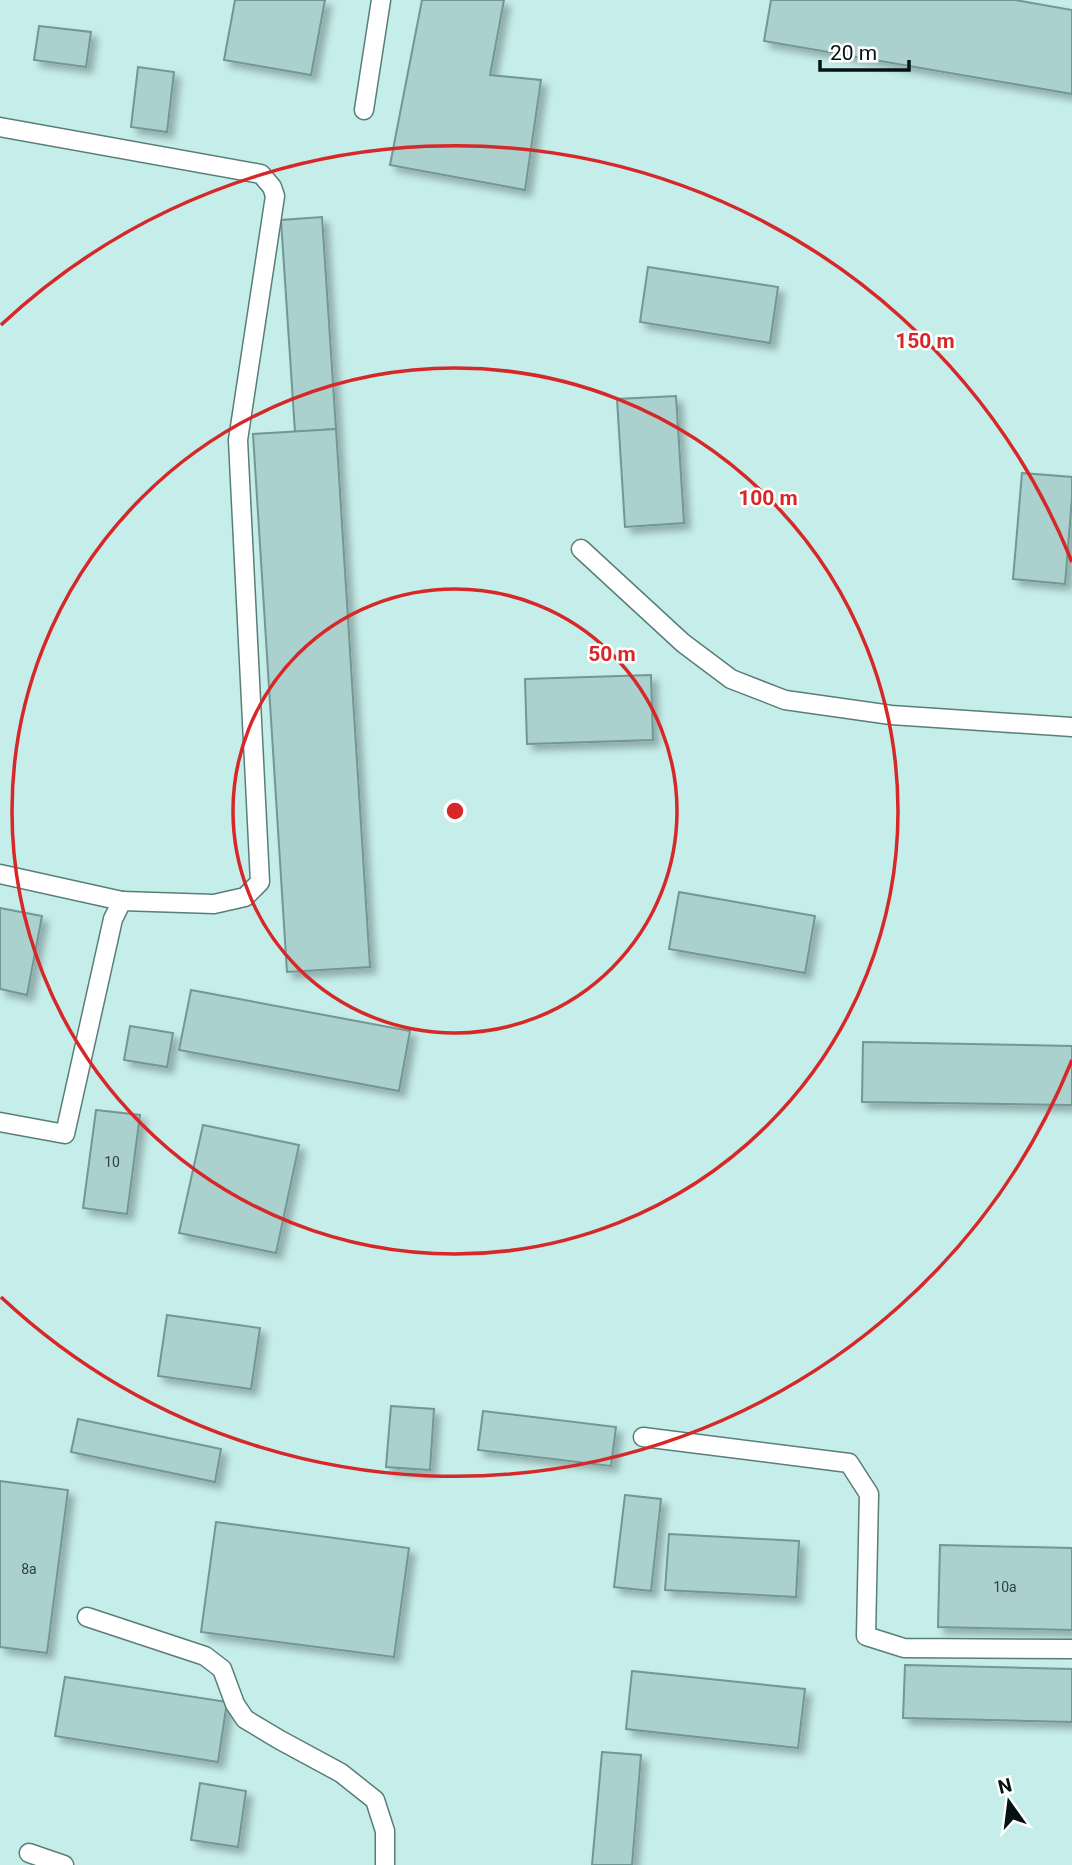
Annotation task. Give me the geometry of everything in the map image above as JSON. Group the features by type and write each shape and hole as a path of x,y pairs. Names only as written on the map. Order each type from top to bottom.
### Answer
{"lane":[{"path":"364,110 381,0"},
{"path":"0,127 261,174 272,187 275,196 238,440 260,882 245,897 214,904 122,901 0,874"},
{"path":"581,549 683,643 731,679 785,700 891,715 1072,727"},
{"path":"0,1122 65,1134 113,919 122,901"},
{"path":"642,1437 849,1463 869,1494 866,1636 904,1648 1072,1649"},
{"path":"87,1617 205,1656 222,1669 235,1704 245,1719 341,1773 375,1800 385,1831 385,1865"},
{"path":"29,1853 64,1865"}],"building":[{"path":"235,0 325,0 311,75 224,60"},
{"path":"422,0 504,0 490,75 541,80 525,190 390,165"},
{"path":"771,0 1015,0 1072,10 1072,94 764,41"},
{"path":"39,26 91,32 86,67 34,60"},
{"path":"138,67 174,72 167,132 131,127"},
{"path":"322,217 336,429 295,432 281,220"},
{"path":"648,267 778,287 770,343 640,322"},
{"path":"676,396 684,523 625,527 617,399"},
{"path":"336,429 370,967 287,972 253,434"},
{"path":"1022,473 1072,477 1065,584 1013,579"},
{"path":"651,675 653,740 527,744 525,679"},
{"path":"679,892 815,916 805,973 669,949"},
{"path":"0,908 42,916 27,995 0,989"},
{"path":"191,990 410,1031 399,1091 179,1050"},
{"path":"130,1026 173,1033 167,1067 124,1060"},
{"path":"863,1042 1072,1046 1072,1105 862,1102"},
{"path":"96,1110 140,1115 127,1214 83,1208"},
{"path":"203,1125 299,1145 276,1253 179,1233"},
{"path":"167,1315 260,1328 251,1389 158,1376"},
{"path":"391,1406 434,1409 430,1470 386,1467"},
{"path":"483,1411 616,1427 611,1466 478,1450"},
{"path":"78,1419 221,1449 215,1482 71,1452"},
{"path":"0,1481 68,1490 47,1653 0,1647"},
{"path":"625,1495 661,1499 651,1591 614,1587"},
{"path":"216,1522 409,1548 394,1657 201,1632"},
{"path":"669,1534 799,1541 796,1597 665,1590"},
{"path":"940,1545 1072,1548 1072,1630 938,1627"},
{"path":"905,1665 1072,1669 1072,1722 903,1718"},
{"path":"632,1671 805,1689 798,1748 626,1729"},
{"path":"65,1677 227,1702 218,1762 55,1736"},
{"path":"602,1752 641,1755 632,1865 592,1865"},
{"path":"200,1783 246,1791 238,1847 191,1840"}]}
